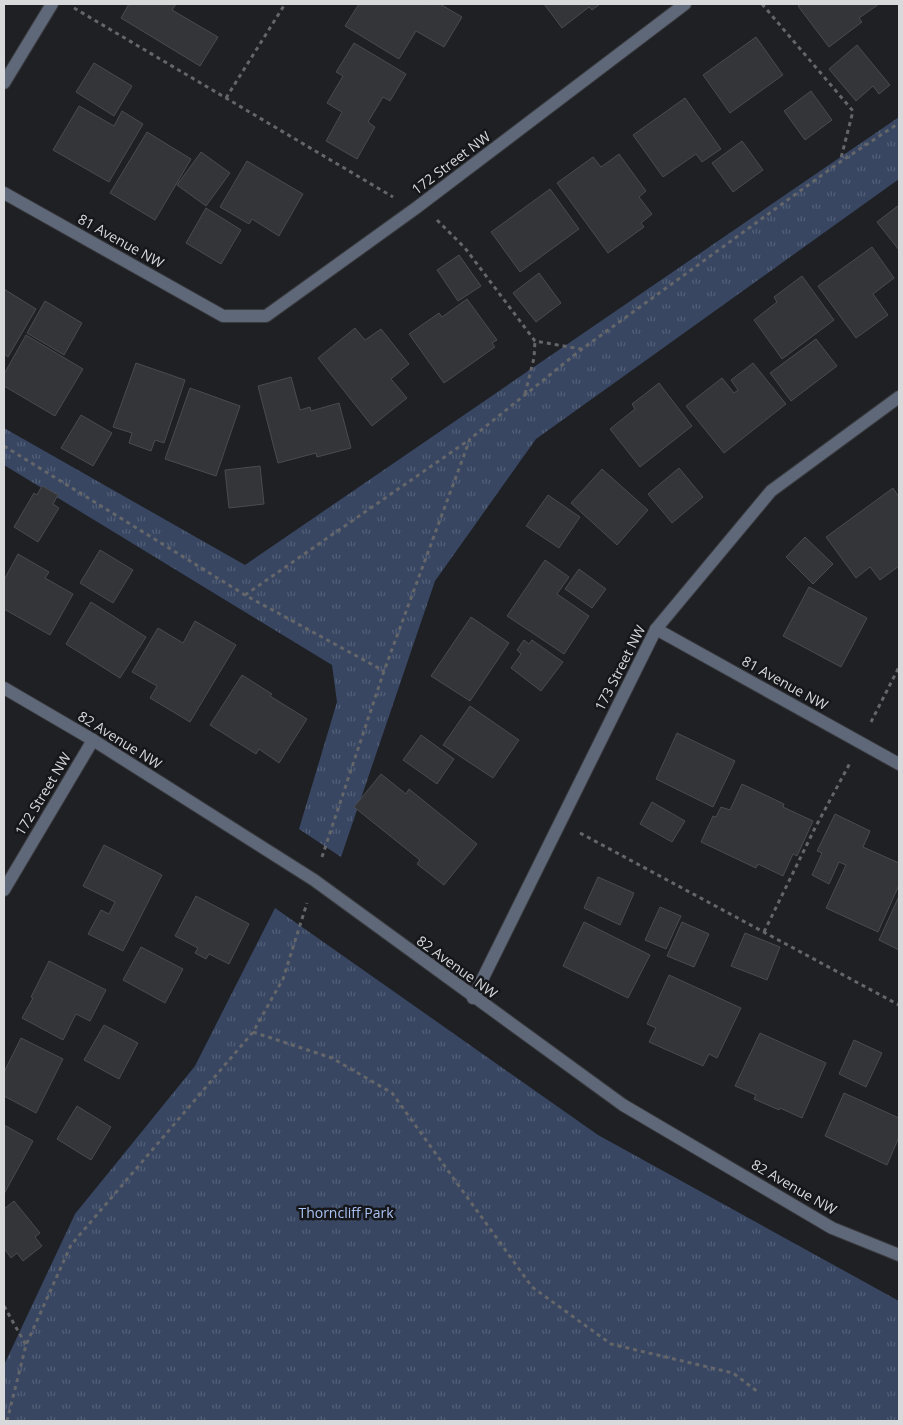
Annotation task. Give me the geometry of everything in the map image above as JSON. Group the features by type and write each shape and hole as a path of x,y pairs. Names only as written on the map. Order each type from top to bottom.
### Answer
{"street":[{"path":"4,83 52,4"},
{"name":"172 Street NW","path":"223,316 266,316 416,208 686,4"},
{"name":"81 Avenue NW","path":"4,192 223,316"},
{"name":"173 Street NW","path":"473,998 656,629 771,491 899,397"},
{"name":"81 Avenue NW","path":"656,629 899,764"},
{"name":"82 Avenue NW","path":"4,688 93,740 314,880 622,1105 832,1228 899,1255"},
{"name":"172 Street NW","path":"4,890 93,740"}],"path":[{"path":"67,4 387,194 437,220 465,248 535,341 555,346 582,349"},
{"path":"226,98 285,4"},
{"path":"762,4 853,112 840,162"},
{"path":"245,595 470,439 582,349 840,162 899,123"},
{"path":"525,395 534,358 535,341"},
{"path":"7,1421 26,1345 71,1245 253,1032 283,978 384,671 470,439"},
{"path":"4,446 245,595 384,671"},
{"path":"764,932 815,828 899,667"},
{"path":"559,822 899,1005"},
{"path":"253,1032 332,1058 392,1093 532,1287 610,1344 733,1374 758,1392"},
{"path":"4,1306 26,1345"}],"green space":[{"path":"899,117 899,179 536,439 435,581 341,857 299,829 337,702 332,665 4,465 4,428 245,565"},
{"name":"Thorncliff Park","path":"275,908 598,1135 899,1301 899,1421 4,1421 4,1365 75,1214 195,1066"}],"building":[{"path":"129,4 176,4 172,10 218,37 200,66 121,18"},
{"path":"359,4 440,4 462,17 444,47 416,31 399,59 345,26"},
{"path":"544,4 600,4 592,10 589,7 562,28"},
{"path":"801,4 879,4 859,18 862,22 829,47 798,6"},
{"path":"756,37 783,75 730,113 703,75"},
{"path":"354,43 406,74 390,101 383,97 368,122 375,127 357,159 326,141 342,112 327,103 343,76 336,72"},
{"path":"857,45 890,85 879,94 873,86 856,101 829,69"},
{"path":"94,63 132,86 114,116 76,92"},
{"path":"811,91 832,120 805,140 784,111"},
{"path":"685,98 721,149 702,162 696,154 663,177 633,135"},
{"path":"79,106 114,126 122,111 143,124 109,182 53,150"},
{"path":"147,132 191,159 155,220 110,193"},
{"path":"742,141 763,170 733,192 712,163"},
{"path":"201,152 230,173 206,206 177,185"},
{"path":"619,154 646,191 639,197 652,214 641,223 644,227 608,253 557,183 593,157 601,167"},
{"path":"247,161 303,194 279,236 252,219 249,224 220,207"},
{"path":"550,189 579,229 520,272 491,232"},
{"path":"899,205 899,250 877,222"},
{"path":"206,208 241,230 221,264 186,243"},
{"path":"872,247 894,278 873,294 888,315 856,338 818,286"},
{"path":"459,255 481,286 458,301 437,270"},
{"path":"539,273 561,303 536,322 513,293"},
{"path":"802,276 834,320 782,359 754,320 777,302 774,297"},
{"path":"4,289 36,309 8,357 4,354"},
{"path":"467,299 497,340 492,343 495,347 444,383 409,334 439,313 442,317"},
{"path":"45,301 82,323 64,355 27,333"},
{"path":"355,328 365,340 381,329 409,364 391,379 407,398 372,426 318,358"},
{"path":"26,335 83,369 55,416 4,386 4,374"},
{"path":"816,339 837,366 791,401 770,373"},
{"path":"136,363 185,380 164,443 155,440 151,451 129,443 132,433 113,427"},
{"path":"753,363 786,404 724,453 686,406 722,378 734,393 738,390 731,380"},
{"path":"291,377 300,410 310,407 311,411 339,403 351,448 317,457 316,453 278,463 258,386"},
{"path":"659,383 692,426 640,467 610,429 635,409 632,404"},
{"path":"190,388 240,406 216,476 165,459"},
{"path":"81,415 112,433 93,466 61,448"},
{"path":"260,466 264,504 229,508 225,470"},
{"path":"679,468 703,497 672,523 648,494"},
{"path":"602,469 648,510 617,545 571,503"},
{"path":"42,486 58,495 53,504 59,508 38,542 14,527 34,493 37,495"},
{"path":"893,488 899,497 899,566 880,580 870,567 856,578 826,537"},
{"path":"548,495 580,517 559,548 526,526"},
{"path":"805,537 833,564 813,584 786,557"},
{"path":"100,550 133,570 113,603 80,583"},
{"path":"18,554 49,572 45,578 73,594 50,635 4,609 4,580"},
{"path":"545,560 569,577 557,594 589,616 564,654 507,616"},
{"path":"579,569 606,589 592,608 565,589"},
{"path":"809,587 867,618 841,667 783,636"},
{"path":"91,602 146,637 120,678 66,644"},
{"path":"471,617 509,643 470,701 431,676"},
{"path":"195,621 236,645 190,722 150,698 157,686 132,672 158,628 183,643"},
{"path":"524,640 529,644 532,640 563,662 541,691 511,668 521,654 517,650"},
{"path":"242,675 272,694 270,696 307,719 279,763 259,749 256,754 210,725"},
{"path":"470,706 519,740 493,778 443,745"},
{"path":"677,733 735,761 713,807 656,779"},
{"path":"421,735 454,759 437,784 403,760"},
{"path":"381,774 406,794 409,789 477,844 444,885 417,864 420,860 354,807"},
{"path":"742,784 784,804 783,807 813,821 797,856 793,854 783,876 758,864 756,868 701,842 713,816 716,817 721,807 730,810"},
{"path":"652,802 685,821 672,842 640,824"},
{"path":"835,814 870,831 863,847 899,863 899,885 878,932 826,908 846,865 839,862 829,884 812,875 822,853 817,851"},
{"path":"104,845 162,875 123,951 88,934 101,910 109,914 115,902 83,886"},
{"path":"598,877 634,893 620,925 584,908"},
{"path":"196,896 249,924 229,964 209,954 206,959 195,953 198,948 175,936"},
{"path":"899,896 899,950 879,940"},
{"path":"660,907 681,916 666,949 645,940"},
{"path":"584,922 650,955 628,998 563,966"},
{"path":"682,922 709,934 694,967 667,956"},
{"path":"745,933 780,947 767,980 731,966"},
{"path":"141,947 183,969 165,1003 123,980"},
{"path":"49,961 106,990 90,1021 76,1014 63,1040 22,1018"},
{"path":"669,975 741,1008 717,1058 709,1054 703,1066 649,1042 656,1028 647,1024"},
{"path":"104,1025 138,1043 119,1079 84,1060"},
{"path":"760,1033 826,1063 802,1118 754,1099 756,1095 735,1086"},
{"path":"21,1038 63,1059 36,1113 4,1096 4,1072"},
{"path":"854,1040 882,1053 866,1087 839,1074"},
{"path":"844,1093 899,1118 899,1137 887,1165 825,1136"},
{"path":"77,1106 111,1127 91,1160 57,1139"},
{"path":"4,1125 33,1141 4,1194"},
{"path":"14,1201 40,1233 35,1237 42,1246 23,1261 17,1253 11,1258 4,1248 4,1209"}]}
